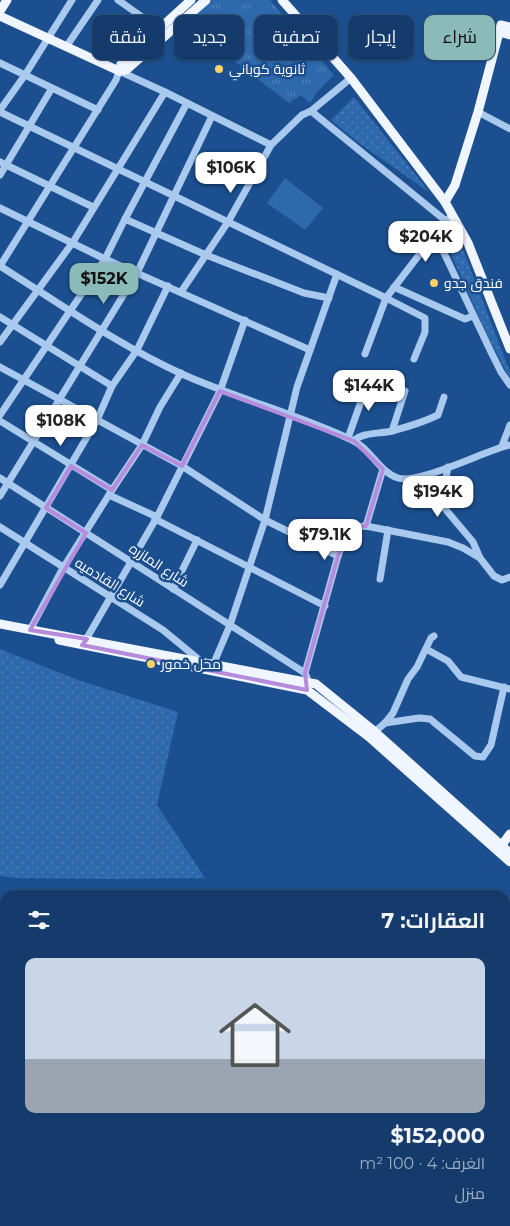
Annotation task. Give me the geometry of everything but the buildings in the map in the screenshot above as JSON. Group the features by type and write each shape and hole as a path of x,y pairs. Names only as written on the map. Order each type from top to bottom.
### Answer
{"main road":[{"path":"0,11 7,0"},
{"path":"164,24 190,0"},
{"path":"0,16 119,71 126,70 206,0"},
{"path":"282,0 351,78 445,202 449,219 468,242 509,342"},
{"path":"445,202 455,185 503,28 510,35"},
{"path":"119,71 121,64 125,60"},
{"path":"0,624 202,666 307,682"},
{"path":"0,629 85,642"},
{"path":"202,666 213,665 307,682 371,734 500,849 510,862"},
{"path":"500,849 510,834"},
{"path":"500,849 510,853"}],"street":[{"path":"72,0 0,111 425,318 425,332 414,359"},
{"path":"66,47 98,0"},
{"path":"118,0 139,15"},
{"path":"0,63 98,110"},
{"path":"271,145 119,71 116,80 98,110 0,266 101,330 181,374 220,391 290,414 351,439 367,451 383,469 398,478 409,479 448,467 506,445 510,425"},
{"path":"181,292 228,222 271,145 302,115 351,78"},
{"path":"0,175 3,164 52,88"},
{"path":"0,342 73,242 165,92"},
{"path":"0,415 105,258 187,103"},
{"path":"311,110 449,219 435,234 386,298 365,354"},
{"path":"478,112 510,129"},
{"path":"0,496 137,273 212,116"},
{"path":"3,164 94,207"},
{"path":"0,208 137,273 310,350"},
{"path":"125,219 206,255 304,293 329,298"},
{"path":"435,234 473,316 501,372 510,385"},
{"path":"213,665 230,625 265,520 297,387 337,274"},
{"path":"0,586 97,420 112,386 137,350 168,286"},
{"path":"394,287 465,320 473,316"},
{"path":"0,317 112,386"},
{"path":"85,642 156,518 220,391 245,320"},
{"path":"0,367 182,466 265,520 338,556"},
{"path":"30,630 63,568 142,445 160,407 181,374"},
{"path":"351,439 370,379"},
{"path":"392,431 405,391"},
{"path":"351,439 358,436 392,431 438,415 444,396"},
{"path":"0,421 110,493 249,568 325,606"},
{"path":"448,467 441,504 473,542 480,558 494,576 502,580 510,577"},
{"path":"366,526 383,469"},
{"name":"شارع المازره","path":"0,478 230,625 307,682"},
{"path":"307,682 338,556 347,532 352,526 366,526 448,542 464,548 480,558"},
{"name":"شارع القادميه","path":"0,527 163,630 202,666"},
{"path":"380,578 388,530"},
{"path":"173,589 197,540"},
{"path":"371,734 385,723 393,713 408,679 434,636"},
{"path":"385,723 430,718 475,756 483,757 491,745 507,688 462,677 448,661 426,649"}],"highlighted area":[{"path":"220,391 354,441 383,469 366,526 352,527 347,532 338,556 305,673 307,690 82,645 87,639 30,630 86,533 46,508 71,466 112,490 142,445 182,466"}],"green space":[{"path":"212,0 270,0 283,15 254,15 254,60 321,60 334,75 318,91 310,103 301,95 289,103 233,60 244,60 244,15 196,15"},
{"path":"354,97 430,193 359,143 331,120"},
{"path":"285,178 323,208 305,230 267,203"},
{"path":"456,231 510,372 510,379 488,337 443,236"},
{"path":"0,649 78,680 178,712 157,805 205,878 107,879 16,878 0,876"}],"place":[{"name":"ثانوية كوباني","path":"219,69"},
{"name":"فندق جدو","path":"434,283"},
{"name":"محل خمور","path":"151,664"}]}
